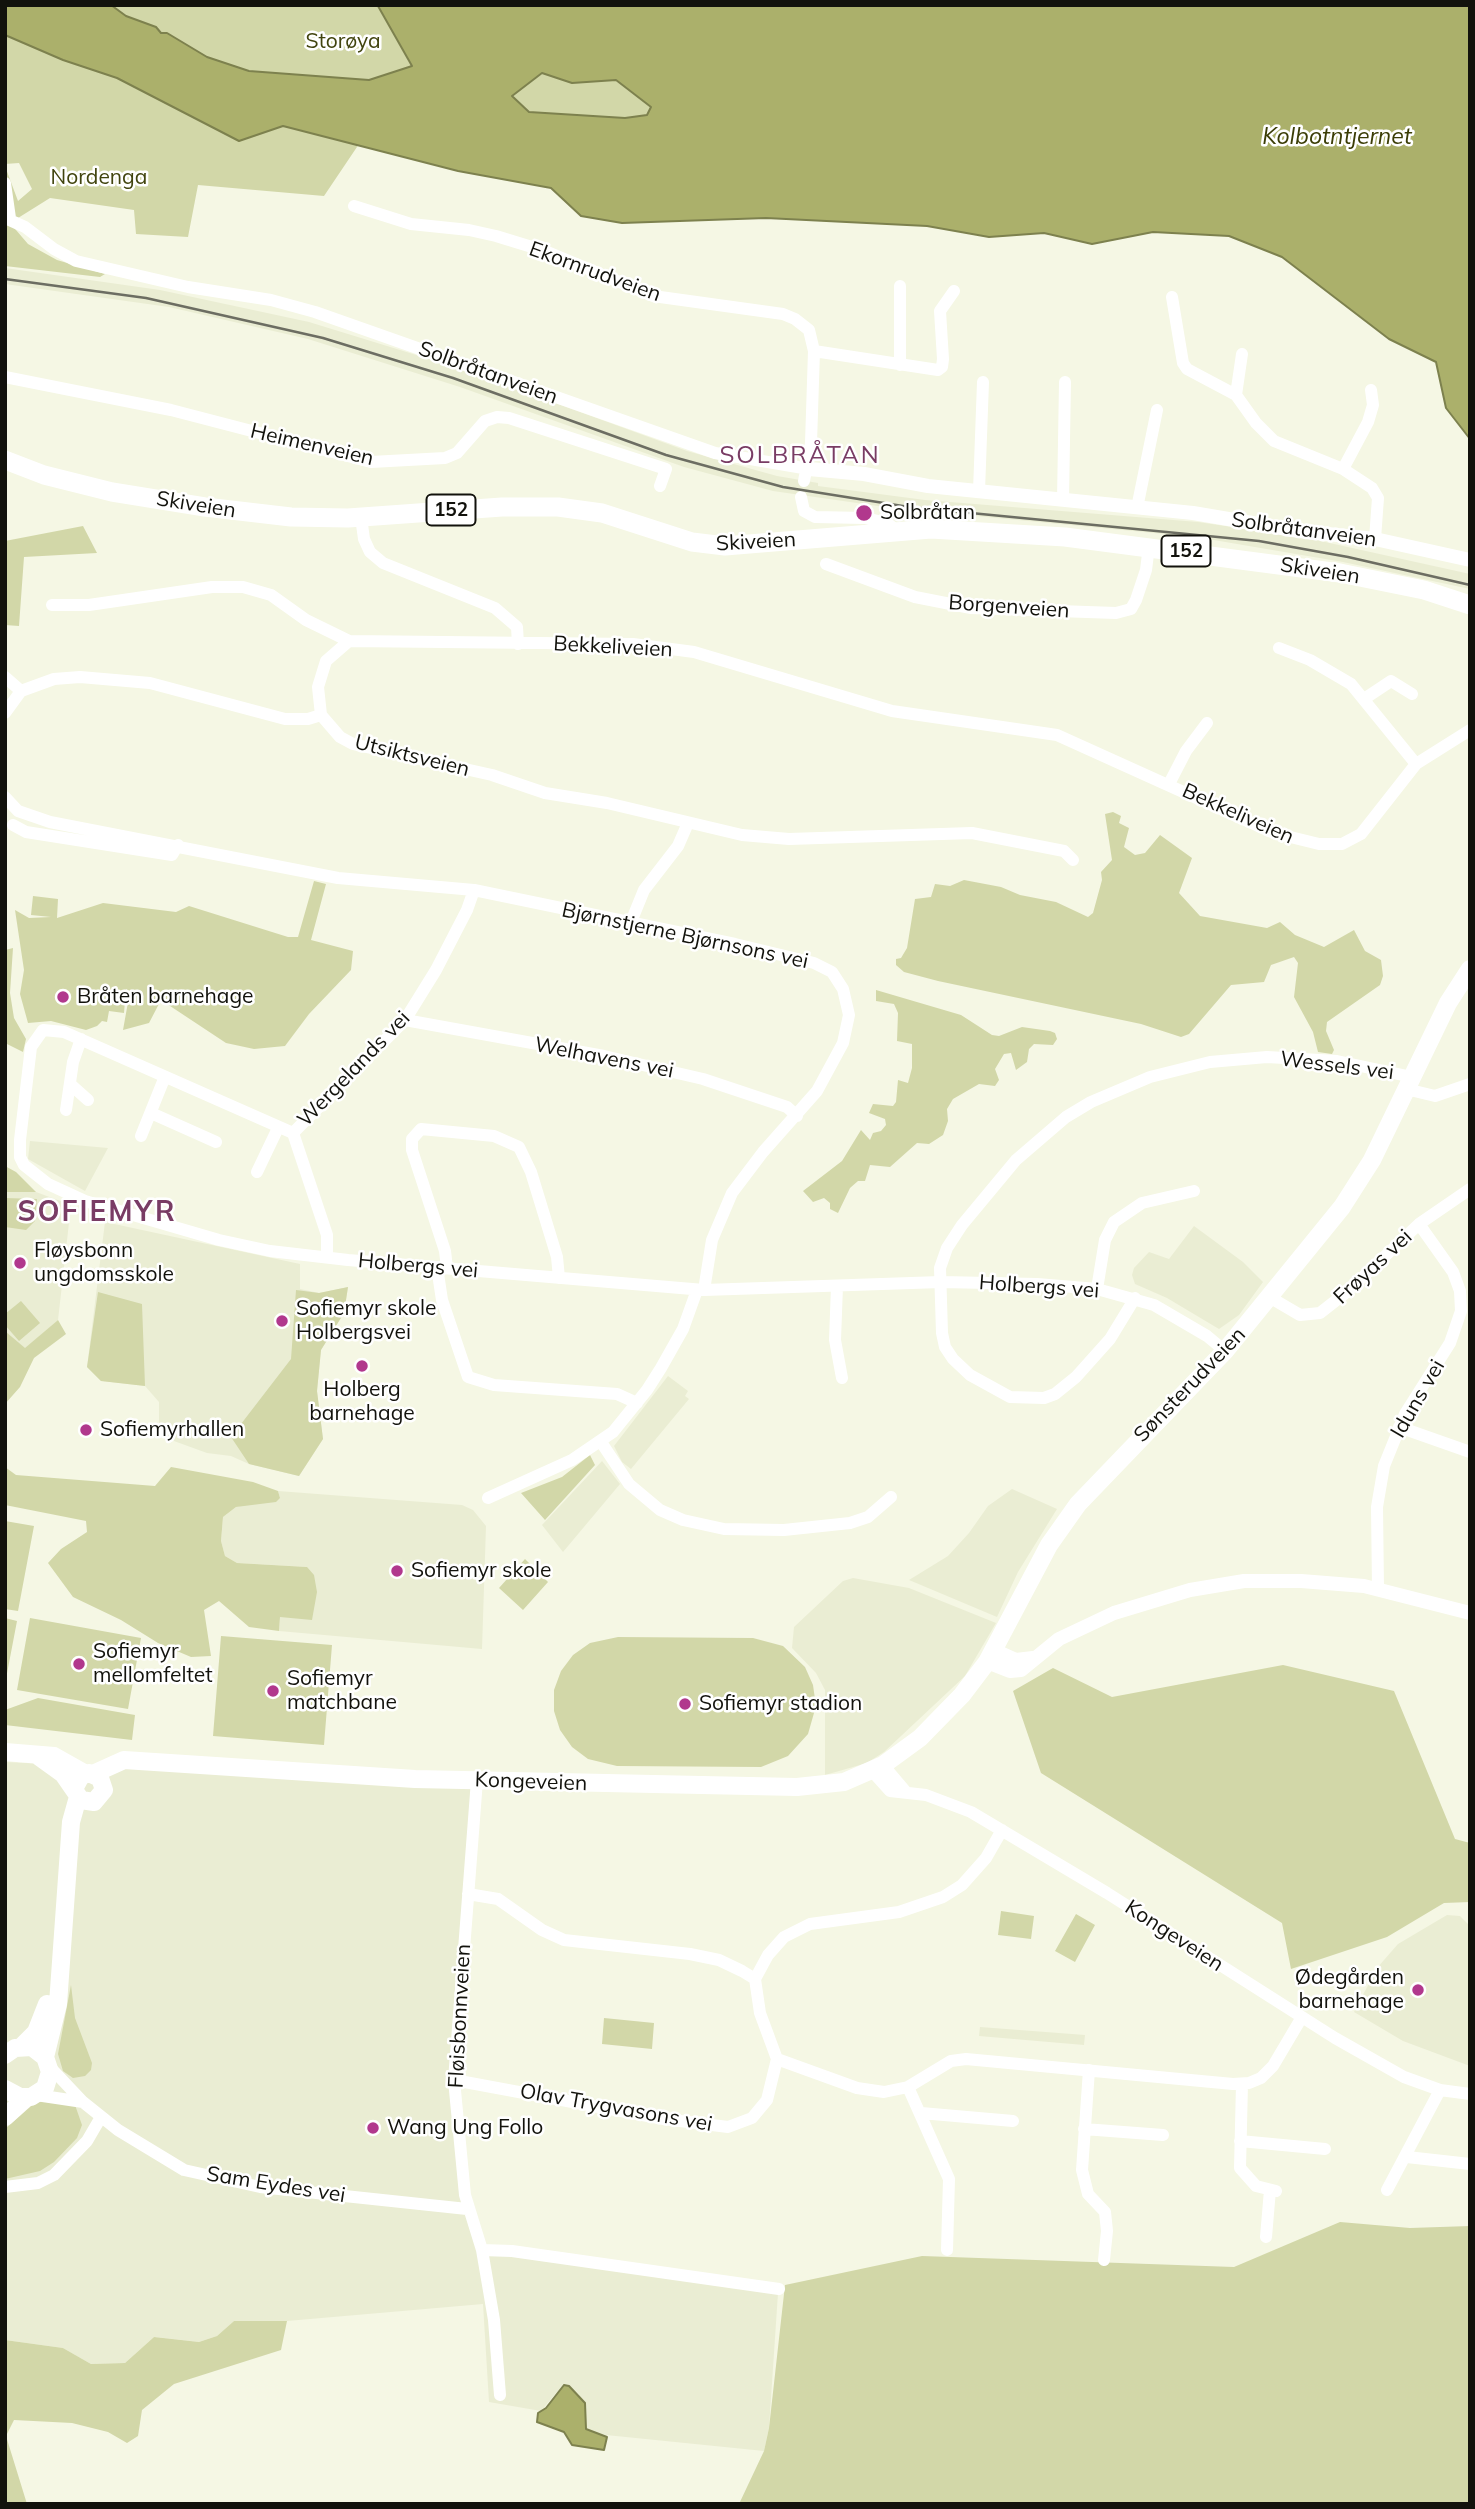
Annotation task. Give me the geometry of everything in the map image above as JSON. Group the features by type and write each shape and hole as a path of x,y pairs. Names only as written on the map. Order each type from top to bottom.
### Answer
{"main road":[{"name":"Skiveien","path":"5,460 98,489 205,507 291,517 361,517 502,507 573,508 609,515 692,542 725,546 897,531 998,531 1149,546 1340,573 1424,590 1470,605"},
{"name":"Sønsterudveien","path":"878,1768 934,1725 990,1656 1049,1545 1072,1511 1112,1465 1226,1351 1271,1298 1353,1191 1448,1003 1470,969"},
{"path":"5,1752 54,1756 88,1786 70,1853 58,1975 58,2004 48,2062 48,2083 5,2117"},
{"name":"Kongeveien","path":"88,1786 145,1761 477,1780 811,1787 844,1782 878,1768"},
{"path":"10,2051 42,2021 58,1975"},
{"path":"10,2051 32,2047 48,2062"},
{"path":"5,2089 12,2095 31,2096"}],"street":[{"name":"Solbråtanveien","path":"5,183 7,218 76,261 188,287 271,300 315,312 715,453 806,475 1137,508 1375,538 1470,560"},
{"name":"Ekornrudveien","path":"354,206 411,224 469,230 496,236 545,251 653,296 783,314 809,330 814,351"},
{"path":"900,286 900,365"},
{"path":"806,475 814,351 938,370 942,367 940,311 954,291"},
{"path":"1172,297 1183,363 1187,369 1236,395 1263,433 1274,441 1343,470 1372,488 1378,498 1375,538"},
{"path":"1236,395 1242,354"},
{"name":"Heimenveien","path":"5,377 171,410 371,462 445,458 457,453 485,421 497,417 509,418 666,469 660,486"},
{"path":"979,491 983,382"},
{"path":"1063,500 1065,382"},
{"path":"1343,470 1368,422 1373,405 1371,390"},
{"path":"1137,508 1157,410"},
{"path":"801,497 804,511 815,517 865,518 887,523 897,531"},
{"path":"361,517 363,539 370,552 383,563 495,608 517,627 518,643"},
{"name":"Borgenveien","path":"827,564 915,597 971,608 1115,613 1131,609 1136,600 1146,570 1149,546"},
{"name":"Bekkeliveien","path":"52,605 89,605 212,587 243,587 271,595 314,625 349,641 634,644 694,652 892,711 1057,735 1274,833 1304,843 1331,845 1349,842 1361,834 1416,764 1470,730"},
{"path":"5,713 22,691 54,679 123,679 163,686 285,719 308,719 321,715 318,687 326,661 349,641"},
{"path":"1279,648 1338,675 1364,699 1416,764"},
{"path":"5,677 22,691"},
{"path":"1364,699 1391,681 1412,694"},
{"name":"Utsiktsveien","path":"321,715 340,737 353,744 492,775 545,793 607,803 742,835 789,839 972,833 1064,851 1073,860"},
{"name":"Bekkeliveien","path":"1169,784 1186,751 1207,723"},
{"name":"Bjørnstjerne Bjørnsons vei","path":"5,797 18,811 33,818 338,878 450,885 814,963 832,972 843,989 849,1014 843,1043 830,1072 732,1193 712,1240 701,1290 683,1329 638,1403 601,1442 572,1460 488,1498"},
{"path":"631,922 644,890 678,846 688,823"},
{"name":"Bjørnstjerne Bjørnsons vei","path":"13,825 26,832 172,855 178,845"},
{"name":"Wergelands vei","path":"327,1257 327,1235 293,1133 405,1020 442,958 467,910 474,890"},
{"name":"Welhavens vei","path":"405,1020 604,1056 704,1079 787,1107 797,1115"},
{"name":"Holbergs vei","path":"81,1039 53,1030 43,1030 35,1038 27,1071 20,1157 34,1175 48,1184 124,1214 230,1243 327,1257 701,1290 941,1282 1037,1284 1097,1289 1135,1298 1171,1314 1226,1351"},
{"path":"66,1110 73,1062 81,1039 164,1079 293,1133"},
{"name":"Wessels vei","path":"1135,1298 1110,1339 1076,1377 1055,1394 1033,1399 1010,1397 989,1388 953,1359 942,1333 940,1268 947,1248 1016,1160 1066,1117 1113,1092 1174,1070 1210,1062 1268,1057 1337,1061 1409,1083 1435,1096 1470,1084"},
{"path":"141,1136 164,1079"},
{"path":"70,1084 88,1100"},
{"path":"151,1113 216,1142"},
{"path":"257,1172 278,1128"},
{"path":"559,1278 557,1257 531,1172 520,1147 494,1136 421,1129 412,1139 412,1150 446,1251 442,1268 442,1300 468,1377 494,1385 617,1394 638,1403"},
{"name":"Frøyas vei","path":"1271,1298 1300,1315 1320,1314 1348,1292 1419,1224 1470,1189"},
{"path":"1097,1289 1105,1240 1114,1222 1142,1203 1194,1191"},
{"name":"Iduns vei","path":"1378,1589 1378,1497 1384,1466 1399,1427 1450,1343 1465,1303 1449,1264 1419,1224"},
{"path":"837,1286 835,1340 842,1378"},
{"path":"1399,1427 1470,1452"},
{"path":"601,1442 629,1484 660,1510 683,1520 724,1529 784,1530 850,1522 868,1517 891,1497"},
{"path":"990,1656 1015,1671 1027,1667 1034,1657 1065,1636 1107,1616 1203,1587 1244,1581 1287,1580 1378,1589 1470,1613"},
{"name":"Kongeveien","path":"878,1768 887,1790 905,1791 971,1812 1107,1893 1301,2017 1404,2077 1440,2090 1470,2094"},
{"name":"Fløisbonnveien","path":"477,1780 454,2080 467,2208 482,2250 494,2320 500,2395"},
{"path":"1002,1830 986,1858 962,1885 943,1898 899,1912 810,1924 784,1937 768,1955 755,1979 760,2013 777,2059 857,2088 884,2092 908,2087 938,2066 966,2059 1242,2084 1261,2078 1273,2066 1301,2017"},
{"path":"468,1894 498,1899 542,1930 564,1940 719,1960 755,1979"},
{"name":"Olav Trygvasons vei","path":"454,2080 664,2119 728,2127 752,2118 767,2100 777,2059"},
{"name":"Sam Eydes vei","path":"48,2062 83,2102 101,2117 184,2170 226,2181 435,2207 467,2208"},
{"path":"1089,2070 1081,2160 1083,2181 1088,2194 1103,2209 1107,2231 1104,2260"},
{"path":"1242,2084 1239,2158 1242,2173 1256,2186 1273,2191 1266,2237"},
{"path":"908,2087 949,2179 947,2250"},
{"path":"1387,2190 1407,2157 1440,2090"},
{"path":"31,2096 83,2102"},
{"path":"920,2113 1013,2121"},
{"path":"5,2187 38,2183 54,2175 88,2141 101,2117"},
{"path":"1084,2129 1163,2135"},
{"path":"1240,2141 1325,2149"},
{"path":"1407,2157 1470,2164"},
{"path":"1103,2209 1118,2205"},
{"path":"482,2250 512,2251 779,2289"}],"shaded area":[{"path":"5,268 160,290 309,322 465,370 687,451 777,476 818,483 818,486 925,500 1198,522 1307,538 1470,574 1470,589 1343,562 1196,537 892,508 773,491 684,467 460,387 308,339 169,307 5,284"},
{"path":"30,1141 108,1148 85,1191 28,1159"},
{"path":"5,1192 36,1192 71,1205 58,1320 25,1349 5,1331"},
{"path":"105,1222 300,1264 300,1289 319,1293 348,1287 344,1313 321,1350 317,1391 323,1439 299,1476 249,1464 231,1456 207,1453 163,1437 159,1429 159,1402 145,1386 101,1381 87,1367"},
{"path":"1194,1226 1243,1262 1263,1282 1239,1315 1219,1329 1167,1298 1135,1284 1132,1275 1134,1268 1149,1252 1169,1259"},
{"path":"668,1376 688,1391 685,1396 689,1399 631,1469 622,1462 614,1446"},
{"path":"602,1461 620,1484 563,1552 542,1525"},
{"path":"1012,1489 1057,1509 1018,1572 997,1617 909,1580 948,1556 988,1506"},
{"name":"Sofiemyr skole","path":"278,1491 462,1505 473,1510 486,1526 482,1649 279,1631 280,1617 307,1567 237,1563 225,1556 221,1541 223,1517 236,1507 280,1498"},
{"path":"853,1578 909,1588 996,1623 965,1676 884,1752 867,1763 825,1775 825,1690 816,1673 792,1648 794,1627 843,1581"},
{"path":"5,1762 479,1785 465,1927 457,2130 482,2250 778,2293 769,2428 764,2451 589,2431 584,2426 585,2403 569,2386 556,2393 541,2411 489,2402 483,2304 287,2321 234,2321 217,2336 199,2342 154,2337 125,2363 91,2364 63,2348 5,2340"},
{"name":"Ødegården barnehage","path":"1447,1915 1460,1916 1470,1926 1470,2066 1403,2041 1354,2012 1377,1968 1398,1944"},
{"path":"980,2027 1085,2035 1084,2045 979,2036"}],"green space":[{"name":"Storøya","path":"111,5 378,6 412,67 369,80 249,71 207,57 167,33 161,33 156,27 126,16"},
{"name":"Nordenga","path":"5,35 63,60 117,78 239,141 282,126 359,144 324,196 198,185 188,237 136,234 134,210 50,198 10,223 28,244 57,260 105,274 100,277 5,266 5,166 18,201 32,189 19,163 5,164"},
{"path":"543,73 572,83 616,80 651,107 647,115 625,118 529,112 511,96"},
{"path":"83,526 97,553 24,557 19,626 5,625 5,541"},
{"path":"1113,812 1121,816 1119,823 1129,828 1124,847 1135,855 1145,853 1160,835 1192,858 1179,893 1200,916 1267,928 1280,922 1295,935 1324,947 1354,930 1365,951 1381,960 1383,976 1380,985 1327,1022 1326,1031 1334,1050 1332,1054 1318,1052 1313,1032 1294,997 1298,963 1294,957 1271,965 1264,982 1231,985 1189,1034 1181,1037 1141,1024 938,981 904,972 896,965 896,959 901,958 907,948 915,899 931,897 935,884 950,886 964,880 1001,887 1020,895 1056,902 1088,917 1093,913 1102,880 1101,872 1112,860 1105,814"},
{"path":"314,881 326,884 311,940 353,951 351,970 309,1014 285,1046 254,1049 226,1043 161,1000 149,1023 123,1030 130,991 126,989 124,1013 109,1011 107,1022 102,1021 86,1030 51,1021 28,1023 20,994 24,970 15,910 29,918 51,917 31,915 33,896 58,899 57,918 103,903 176,912 189,906 288,937 298,937"},
{"path":"13,948 10,993 14,1018 26,1039 23,1052 5,1043 5,950"},
{"path":"876,990 961,1015 992,1035 999,1036 1022,1027 1050,1031 1055,1033 1057,1039 1053,1045 1034,1044 1029,1049 1027,1062 1016,1070 1011,1053 1004,1054 995,1069 999,1080 995,1086 979,1084 953,1099 947,1109 948,1121 943,1135 929,1144 917,1143 890,1167 870,1165 865,1181 858,1181 850,1188 838,1213 830,1209 830,1203 824,1198 813,1202 803,1191 842,1161 861,1130 870,1140 873,1133 881,1131 886,1125 885,1119 869,1113 873,1104 893,1106 896,1102 898,1080 908,1083 912,1068 912,1044 897,1041 898,1013 894,1004 876,1001"},
{"path":"5,1166 16,1172 36,1192 5,1192"},
{"path":"5,1198 37,1199 35,1221 26,1230 5,1227"},
{"path":"348,1287 344,1313 321,1350 317,1391 323,1439 299,1476 249,1464 231,1437 291,1359 296,1290 319,1293"},
{"path":"98,1292 142,1304 145,1386 101,1381 87,1367"},
{"path":"21,1301 40,1323 19,1341 5,1325 5,1314"},
{"path":"58,1320 66,1334 34,1358 20,1387 5,1404 5,1331 25,1348"},
{"path":"590,1455 595,1465 545,1520 521,1493 562,1477"},
{"path":"5,1467 16,1475 155,1486 171,1467 253,1482 278,1491 280,1498 276,1502 236,1507 223,1517 221,1541 225,1556 237,1563 307,1567 314,1575 317,1592 312,1620 280,1617 279,1631 249,1627 219,1601 204,1610 211,1656 191,1657 158,1643 121,1620 73,1597 48,1563 61,1549 87,1532 86,1521 5,1505"},
{"path":"5,1521 34,1526 18,1611 5,1609"},
{"path":"525,1559 548,1582 523,1610 499,1588"},
{"path":"5,1618 17,1621 5,1684"},
{"name":"Sofiemyr mellomfeltet","path":"30,1618 141,1638 128,1709 17,1690"},
{"name":"Sofiemyr matchbane","path":"221,1636 332,1645 324,1745 213,1736"},
{"path":"618,1637 753,1638 783,1646 805,1667 813,1685 816,1706 808,1734 788,1756 761,1767 617,1766 588,1759 572,1747 560,1730 554,1711 554,1690 561,1671 573,1655 590,1643"},
{"path":"1283,1665 1394,1691 1455,1839 1470,1843 1470,1902 1444,1903 1387,1937 1291,1969 1282,1923 1041,1773 1013,1691 1053,1668 1112,1697"},
{"path":"38,1698 135,1715 132,1740 5,1725 5,1710"},
{"path":"1001,1911 1034,1916 1031,1939 998,1935"},
{"path":"1076,1914 1095,1925 1075,1962 1055,1951"},
{"path":"71,1985 75,2018 92,2063 91,2070 85,2076 73,2078 63,2071 58,2054"},
{"path":"604,2018 654,2023 652,2049 602,2044"},
{"path":"37,2101 75,2105 82,2125 77,2138 54,2162 40,2171 5,2179 5,2129"},
{"path":"1340,2222 1410,2228 1470,2226 1470,2504 739,2504 764,2451 769,2428 785,2285 922,2256 1234,2267"},
{"path":"234,2321 287,2321 281,2350 174,2384 142,2410 138,2436 127,2443 108,2432 72,2423 14,2420 6,2436 27,2504 5,2504 5,2340 63,2348 91,2364 125,2363 154,2337 199,2342 217,2336"}],"water":[{"name":"Kolbotntjernet","path":"5,5 111,5 126,16 156,27 161,33 167,33 207,57 249,71 369,80 412,66 378,6 369,5 1470,5 1470,439 1446,408 1436,362 1389,339 1282,257 1229,236 1153,232 1092,244 1044,233 989,237 927,226 766,218 622,223 581,216 551,188 458,171 283,126 239,141 117,78 63,60 5,35","holes":["542,73 572,83 616,80 651,107 647,115 625,118 529,112 512,96"]},
{"path":"564,2385 569,2386 585,2403 586,2429 607,2437 604,2450 572,2445 564,2432 537,2422 538,2413 546,2408"}],"railway":[{"path":"5,279 146,298 323,338 453,378 666,455 783,487 909,507 1259,541 1348,557 1470,585"}],"place":[{"name":"Solbråtan","path":"864,513"},
{"name":"Bråten barnehage","path":"63,997"},
{"name":"Fløysbonn ungdomsskole","path":"20,1263"},
{"name":"Sofiemyr skole Holbergsvei","path":"282,1321"},
{"name":"Holberg barnehage","path":"362,1366"},
{"name":"Sofiemyrhallen","path":"86,1430"},
{"name":"Sofiemyr skole","path":"397,1571"},
{"name":"Sofiemyr mellomfeltet","path":"79,1664"},
{"name":"Sofiemyr matchbane","path":"273,1691"},
{"name":"Sofiemyr stadion","path":"685,1704"},
{"name":"Ødegården barnehage","path":"1418,1990"},
{"name":"Wang Ung Follo","path":"373,2128"}],"district":[{"name":"SOLBRÅTAN","path":"800,456"},
{"name":"SOFIEMYR","path":"97,1213"}]}
